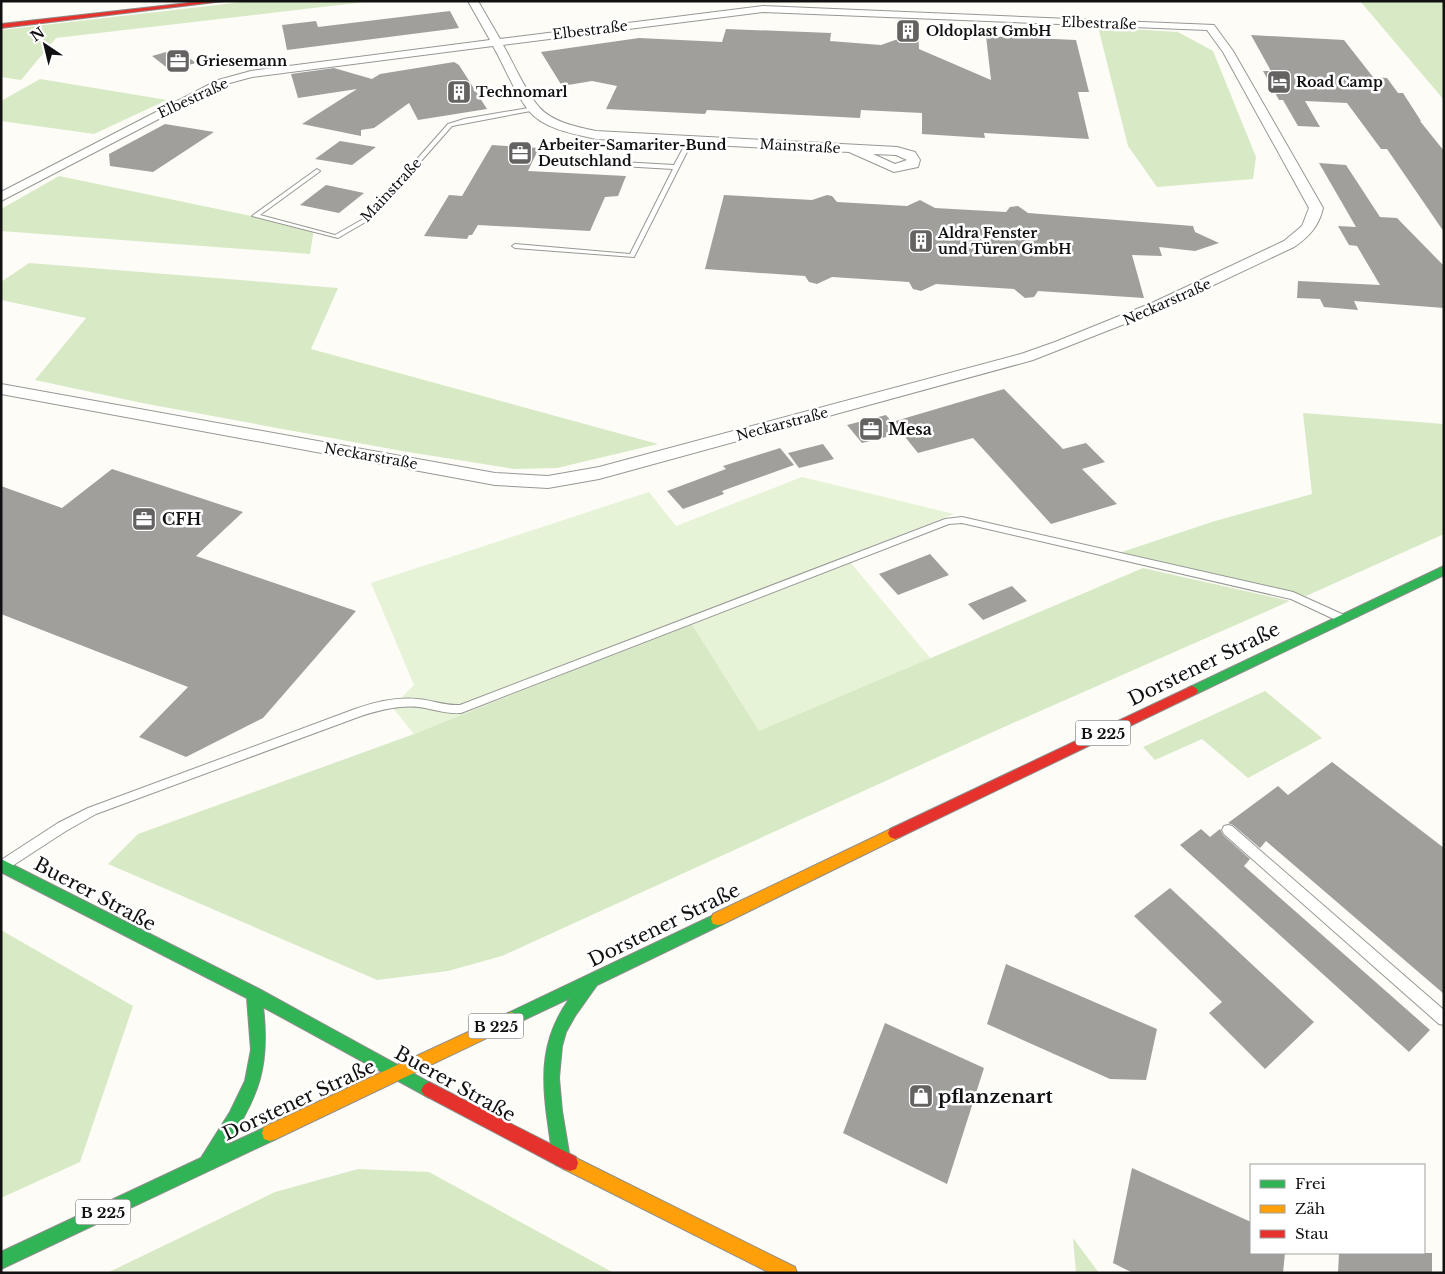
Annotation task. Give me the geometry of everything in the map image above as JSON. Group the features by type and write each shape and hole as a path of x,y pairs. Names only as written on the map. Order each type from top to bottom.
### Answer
{"main road":[{"path":"1,26 222,1"},
{"name":"Dorstener Straße","path":"1,1261 593,980 1444,570"},
{"name":"Buerer Straße","path":"2,865 254,994 503,1130 789,1273"},
{"path":"562,1159 554,1113 550,1072 557,1037 572,1009 593,980"},
{"path":"206,1164 240,1107 256,1069 258,1032 254,994"}],"street":[{"name":"Mainstraße","path":"473,1 534,109 544,118 569,129 596,135 850,148"},
{"name":"Elbestraße","path":"1,198 197,94 235,78 270,71 763,10 1210,25"},
{"name":"Neckarstraße","path":"1,389 495,479 548,482 600,473 1027,357 1078,339 1184,296 1289,244 1303,236 1310,227 1316,208 1228,51 1210,25"}],"lane":[{"name":"Mainstraße","path":"316,172 255,216 336,237 368,219 450,125 534,109"},
{"path":"515,246 632,256 690,140"},
{"path":"569,161 676,167"},
{"path":"2,865 62,827 92,811 359,712 390,703 419,703 449,711 461,709 948,521 962,520 1292,596 1341,618"},
{"path":"1228,830 1444,1018"}],"green space":[{"path":"251,1 373,1 56,38 21,80 1,77 1,30"},
{"path":"1360,1 1444,1 1444,100"},
{"path":"1098,27 1178,32 1213,51 1256,157 1253,179 1157,187 1128,146"},
{"path":"40,79 167,100 94,134 1,121 1,101"},
{"path":"59,176 314,229 310,254 1,231 1,209"},
{"path":"29,263 338,288 311,349 658,444 557,468 515,469 402,451 142,403 35,380 86,318 1,300 1,282"},
{"path":"1303,413 1444,424 1444,534 1306,596 1116,554 1215,521 1312,494"},
{"path":"802,477 954,514 845,556 931,659 759,732 691,623 414,734 392,707 414,685 371,583 649,492 676,526"},
{"path":"1143,568 1290,601 995,731 502,956 448,971 377,980 108,864 138,834 414,734 691,623 759,731"},
{"path":"1265,691 1322,738 1248,778 1202,739 1155,760 1143,747"},
{"path":"1,930 133,1006 80,1162 1,1198"},
{"path":"358,1169 429,1172 614,1273 107,1273 275,1192"},
{"path":"1073,1238 1099,1273 1076,1273"}],"building":[{"path":"450,11 459,28 287,50 282,25 316,21 318,27"},
{"path":"898,23 918,24 919,49 991,80 986,36 1076,40 1089,92 1078,92 1089,139 984,133 985,138 922,134 922,113 861,110 860,118 707,110 705,114 606,109 617,86 592,81 562,86 541,52 639,38 722,42 726,29 831,33 830,41 881,45 898,39"},
{"path":"1251,35 1344,40 1373,77 1387,78 1398,93 1403,93 1420,121 1444,151 1444,232 1387,149 1381,149 1347,103 1305,101 1320,127 1298,126 1283,100 1279,100 1263,71 1271,71"},
{"path":"177,49 196,63 170,70 152,56"},
{"path":"454,62 459,65 487,109 418,120 409,103 374,128 361,130 361,136 302,124 357,89 298,98 291,74 334,68 372,79 380,74"},
{"path":"165,124 214,132 153,172 110,166 109,154"},
{"path":"340,141 376,147 352,165 315,159"},
{"path":"492,145 539,148 528,171 626,176 618,196 605,197 590,231 478,225 467,239 424,236 449,195 462,196"},
{"path":"1319,163 1346,165 1380,217 1397,218 1444,266 1444,308 1354,301 1358,310 1324,307 1320,299 1297,298 1298,281 1380,285 1357,246 1349,245 1338,226 1356,227"},
{"path":"326,185 364,193 339,213 300,205"},
{"name":"Aldra Fenster und Türen GmbH","path":"724,195 812,200 827,195 832,196 837,202 907,206 920,200 935,208 1006,212 1010,207 1018,206 1028,213 1193,226 1195,232 1219,243 1195,251 1159,247 1162,256 1132,255 1144,298 1038,291 1034,297 1025,298 1014,289 936,284 921,291 913,289 909,282 832,277 817,284 809,282 805,276 705,269"},
{"path":"1004,389 1063,449 1086,443 1105,462 1082,469 1117,504 1051,524 973,438 918,453 902,433 862,443 847,425 886,415 892,422"},
{"path":"823,444 834,459 799,468 788,453"},
{"path":"780,448 794,465 722,491 724,494 683,509 667,491 726,469 723,466"},
{"path":"112,469 243,512 196,556 356,611 263,718 186,757 139,737 188,687 1,614 1,486 62,508"},
{"path":"930,554 949,575 898,595 879,574"},
{"path":"1012,586 1027,601 983,620 968,604"},
{"path":"1332,762 1444,848 1444,994 1266,841 1260,848 1233,825 1228,823 1278,786 1288,795"},
{"path":"1201,829 1210,837 1220,829 1223,835 1250,859 1244,866 1430,1030 1409,1052 1180,845"},
{"path":"1170,888 1314,1022 1265,1069 1209,1013 1222,1002 1134,916"},
{"path":"1006,964 1157,1029 1146,1080 1110,1079 987,1024"},
{"path":"885,1023 984,1068 947,1184 843,1133"},
{"path":"1132,1168 1250,1222 1250,1254 1285,1254 1283,1273 1133,1273 1113,1263"},
{"path":"1432,1253 1432,1273 1338,1273 1339,1254"}],"traffic: fast":[{"path":"1192,691 1444,570"},
{"path":"1,865 254,994 429,1090"},
{"path":"511,1019 718,919"},
{"path":"562,1159 552,1094 551,1078 554,1046 566,1017 591,982"},
{"path":"206,1164 242,1106 253,1081 258,1050 254,994"},
{"path":"1,1261 270,1133"}],"traffic: slow":[{"path":"718,919 895,833"},
{"path":"270,1133 511,1019"},
{"path":"570,1163 789,1273"}],"traffic: jam":[{"path":"1,26 222,1"},
{"path":"895,833 1192,691"},
{"path":"429,1090 570,1163"}],"place":[{"name":"Oldoplast GmbH","path":"908,31"},
{"name":"Griesemann","path":"178,61"},
{"name":"Road Camp","path":"1279,82"},
{"name":"Technomarl","path":"459,92"},
{"name":"Arbeiter-Samariter-Bund Deutschland","path":"520,153"},
{"name":"Aldra Fenster und Türen GmbH","path":"921,241"},
{"name":"Mesa","path":"871,429"},
{"name":"CFH","path":"144,519"},
{"name":"pflanzenart","path":"921,1096"}]}
